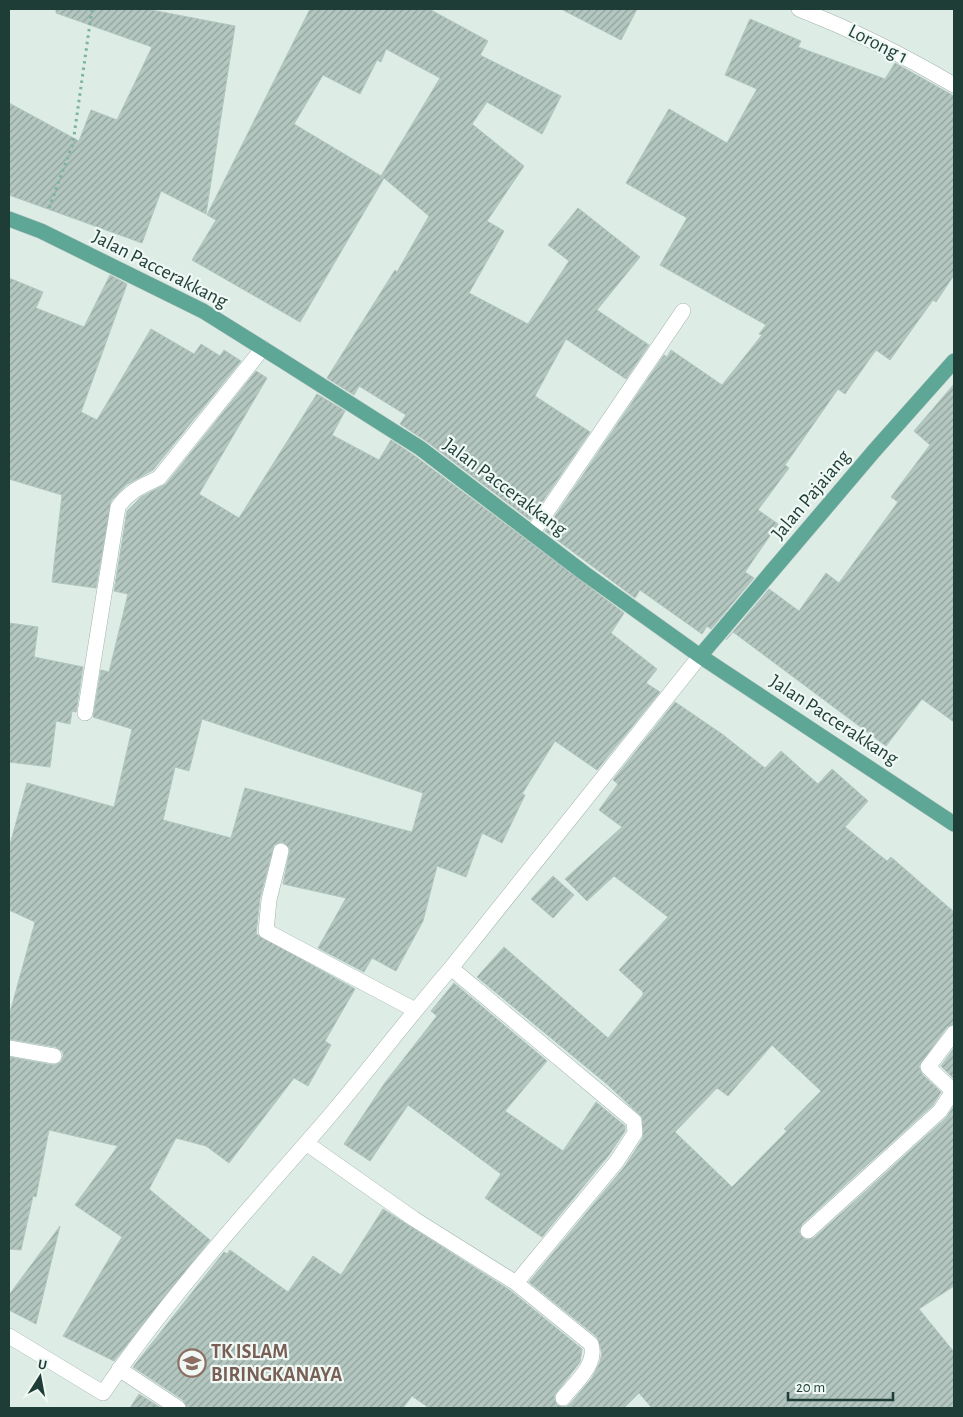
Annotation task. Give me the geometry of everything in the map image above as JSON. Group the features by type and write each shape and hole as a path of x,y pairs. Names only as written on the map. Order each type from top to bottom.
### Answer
{"main road":[{"name":"Jalan Paccerakkang","path":"9,219 41,231 203,311 420,448 533,532 584,573 700,656 954,824"},
{"name":"Jalan Pajaiang","path":"700,656 874,451 954,362"}],"street":[{"name":"Lorong 1","path":"799,9 845,28 924,67 954,85"},
{"path":"533,532 683,311"},
{"path":"85,713 118,507 131,492 159,478 262,348"},
{"path":"9,1336 103,1393 119,1368 200,1268 381,1054 700,656"},
{"path":"281,851 269,900 266,931 415,1010"},
{"path":"451,968 544,1048 614,1102 634,1121 635,1134 630,1144 516,1283"},
{"path":"808,1231 940,1111 953,1091 928,1067 954,1033"},
{"path":"9,1048 54,1056"},
{"path":"306,1143 414,1218 516,1283 591,1344 592,1354 589,1363 563,1398"},
{"path":"119,1368 178,1408"}],"path":[{"path":"41,231 73,143 92,9"}],"building":[{"path":"56,9 146,9 235,26 206,214 161,191 142,243 9,195 9,103 79,141 91,110 117,120 152,47 56,13"},
{"path":"310,9 429,9 488,41 480,55 561,96 542,134 487,102 472,124 524,166 487,221 504,231 469,293 528,324 569,261 548,245 578,208 640,257 597,310 649,345 626,379 566,339 535,396 590,432 530,520 426,441 400,424 406,415 359,386 354,395 327,378 395,270 397,272 429,216 384,178 300,322 192,260 216,220 207,215","holes":["386,49 440,78 381,176 294,124 323,75 360,94 377,60 381,62"]},
{"path":"561,9 637,9 621,40"},
{"path":"750,19 801,41 798,47 885,79 895,63 954,96 954,275 936,302 933,300 890,360 876,350 845,394 838,389 785,465 789,468 758,510 778,524 745,572 754,578 711,629 707,626 702,634 640,590 635,598 545,531 664,355 667,357 671,350 722,385 762,335 759,334 766,325 660,265 687,218 626,183 669,109 727,143 757,89 725,75"},
{"path":"110,275 127,284 81,412 97,420 151,329 194,354 201,344 220,356 224,350 241,361 153,470 126,485 111,501 96,588 52,582 62,495 9,479 9,278 43,292 36,308 84,327"},
{"path":"256,371 267,378 199,494 239,518 317,394 345,411 332,435 379,460 391,440 624,613 611,633 657,669 646,683 660,692 597,770 555,741 522,794 525,795 502,843 482,833 466,877 437,866 423,921 396,971 372,958 364,972 318,948 346,898 283,884 290,849 283,842 274,845 260,898 256,934 355,989 325,1041 331,1045 308,1086 294,1078 229,1163 206,1146 176,1138 149,1189 210,1240 114,1361 63,1336 122,1237 75,1205 118,1146 49,1130 36,1197 33,1196 21,1250 9,1249 9,1057 53,1065 61,1062 63,1052 56,1047 9,1039 9,1016 35,922 9,910 9,848 27,783 114,807 132,729 93,717 101,670 109,672 128,594 114,591 127,511 141,497 166,484","holes":["202,719 423,793 412,832 245,788 231,838 163,820 175,767 189,771"]},
{"path":"954,384 954,722 922,699 886,746 733,632 726,640 769,589 799,611 826,573 839,583 898,502 891,497 930,445 914,431"},
{"path":"9,623 38,627 34,657 83,667 76,712 72,711 70,724 56,721 50,767 9,762"},
{"path":"675,702 722,734 765,768 781,751 818,784 832,769 868,801 845,827 887,861 891,857 954,912 954,1024 947,1027 919,1066 922,1074 941,1092 933,1105 802,1224 799,1232 805,1240 814,1238 946,1118 954,1106 954,1286 919,1309 954,1352 954,1408 652,1408 639,1393 624,1408 429,1408 412,1396 403,1408 187,1408 183,1400 133,1367 224,1252 227,1254 230,1250 288,1292 313,1256 341,1275 383,1209 511,1291 582,1349 580,1362 554,1396 557,1405 566,1407 570,1404 592,1378 602,1353 597,1337 529,1282 625,1166 643,1138 642,1117 608,1085 477,977 504,947 608,1038 643,995 643,992 619,970 668,917 614,876 587,901 565,879 622,827 599,810 618,784 613,780","holes":["772,1045 821,1091 784,1129 787,1131 732,1187 675,1132 717,1088 728,1096"]},
{"path":"553,876 574,895 553,918 531,899"},
{"path":"454,983 547,1061 505,1111 563,1151 596,1102 625,1126 625,1131 609,1155 542,1237 485,1198 501,1174 408,1105 370,1161 344,1144 384,1084 437,1016 431,1011"},
{"path":"954,1048 954,1079 941,1066"},
{"path":"60,1226 36,1324 9,1310 9,1295"},
{"path":"139,1394 161,1408 130,1408"}],"place":[{"name":"TK ISLAM BIRINGKANAYA","path":"192,1363"}]}
